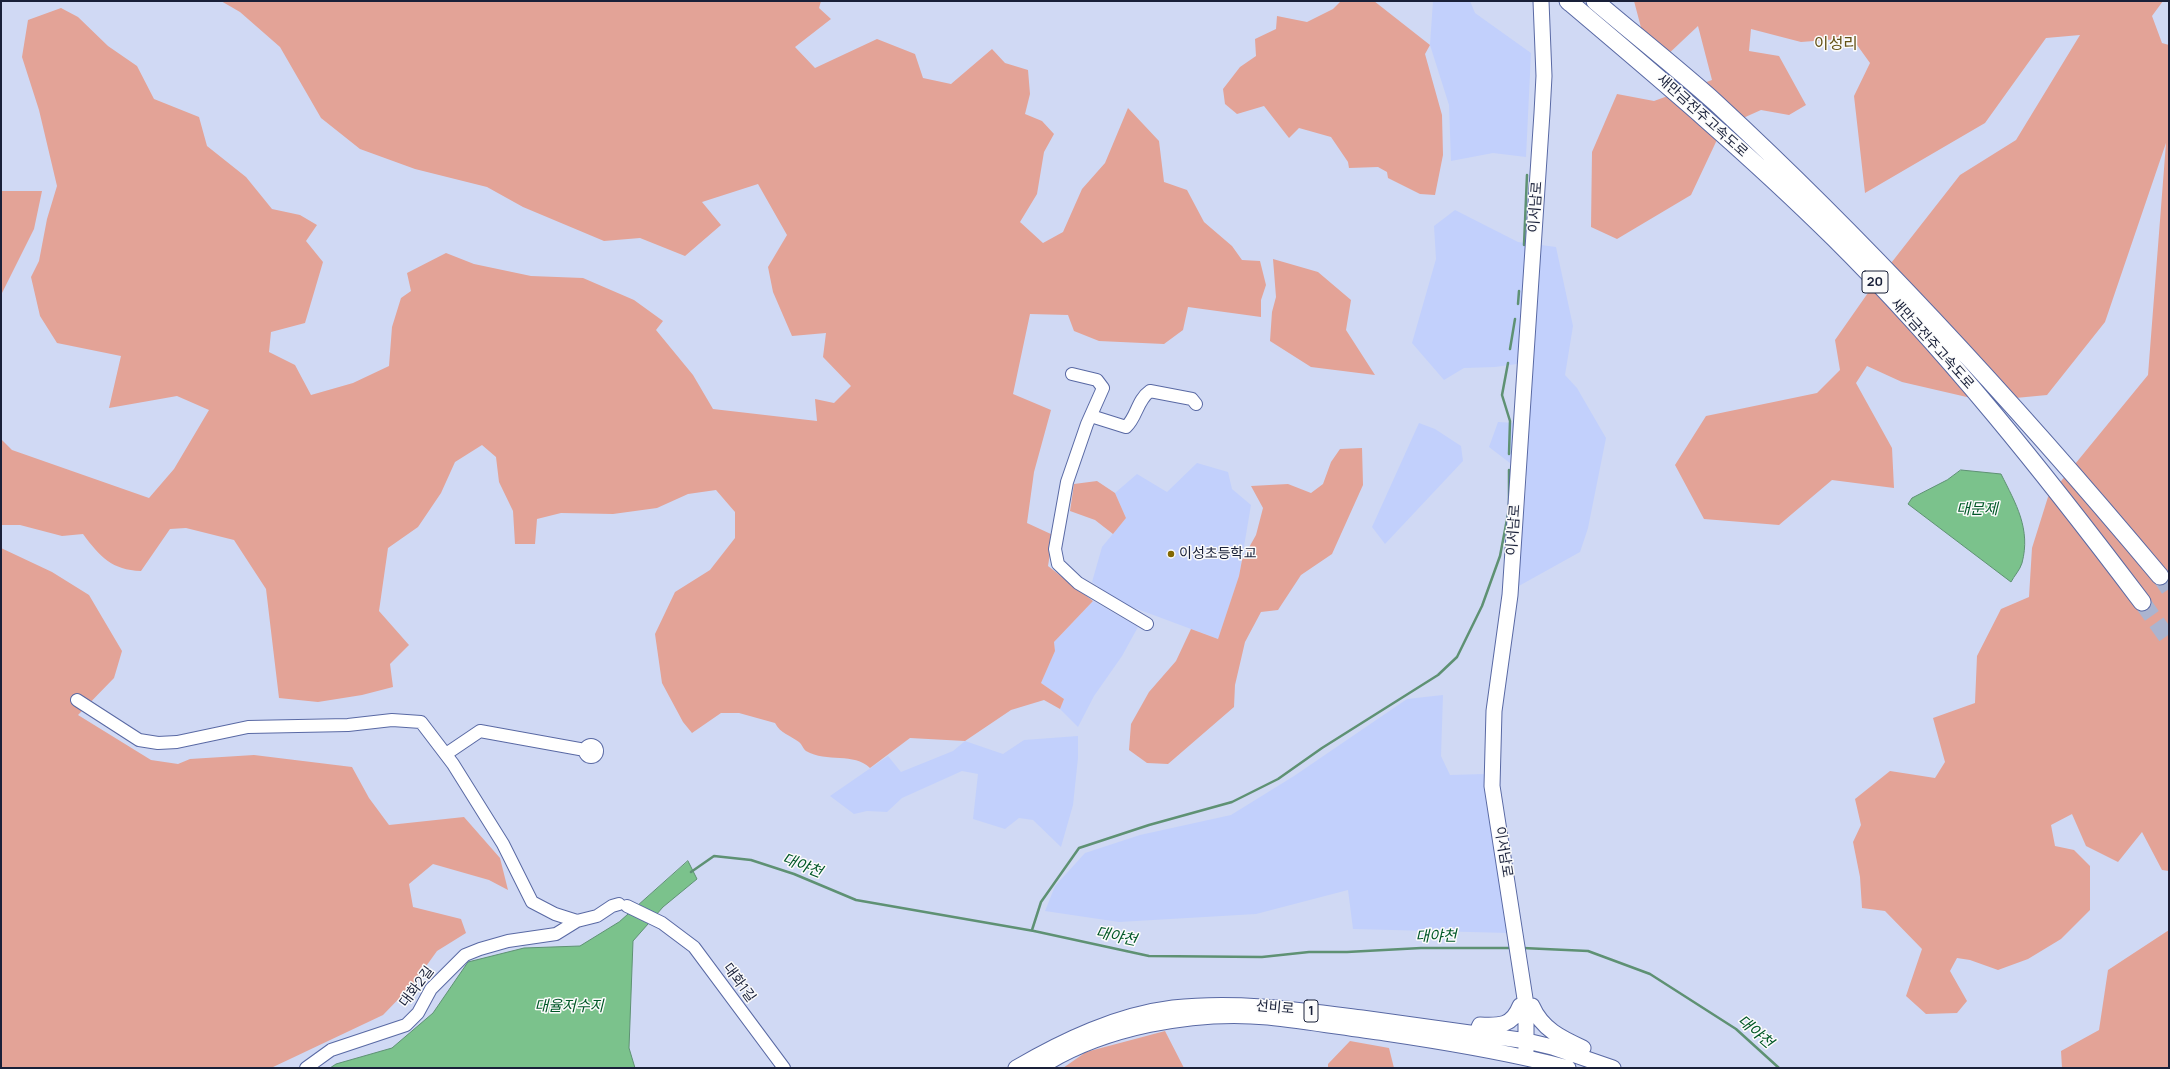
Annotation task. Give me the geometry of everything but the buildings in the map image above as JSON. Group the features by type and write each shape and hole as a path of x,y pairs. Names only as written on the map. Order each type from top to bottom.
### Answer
{"highway":[{"name":"새만금전주고속도로","path":"1568,1 1708,119 1834,238 1932,342 2073,510 2142,602"},
{"name":"새만금전주고속도로","path":"1595,1 1714,102 1832,215 1944,329 2087,488 2160,576"}],"main road":[{"name":"이서남로","path":"1526,1056 1526,1005 1492,786 1494,711 1510,595 1544,76 1541,1"},
{"name":"선비로","path":"1016,1068 1062,1043 1099,1027 1132,1017 1172,1008 1218,1005 1271,1006 1477,1033 1527,1041 1590,1058 1613,1068"},
{"path":"1477,1033 1480,1025 1496,1026 1508,1023 1516,1015 1520,1006 1532,1006 1537,1018 1556,1035 1590,1051 1590,1058"},
{"name":"선비로","path":"1039,1068 1053,1059 1107,1036 1163,1022 1222,1016 1267,1017 1304,1022 1526,1056 1568,1068"}],"street":[{"path":"1072,374 1097,380 1103,388 1066,482 1055,549 1058,564 1078,583 1147,624"},
{"path":"1091,416 1126,427 1132,422 1143,395 1150,391 1192,399 1196,404"},
{"path":"78,700 139,740 158,743 177,742 248,727 348,725 392,720 421,722 446,754 503,844 532,902 555,914 577,921"},
{"path":"446,754 480,731 585,750"},
{"name":"대화2길","path":"306,1068 331,1050 406,1025 418,1013 431,988 465,955 508,941 556,934 577,921 597,916 612,906 623,905"},
{"name":"대화1길","path":"623,905 662,923 694,947 784,1068"}],"shaded area":[{"path":"221,1 821,1 819,8 831,19 795,47 815,68 877,39 915,54 923,78 951,84 992,49 1005,63 1028,70 1030,94 1025,114 1042,121 1054,134 1044,152 1037,194 1020,222 1043,243 1063,232 1082,189 1105,163 1128,108 1159,141 1164,182 1187,190 1204,222 1232,246 1242,260 1260,261 1266,285 1261,300 1261,317 1188,307 1183,330 1164,344 1099,341 1074,331 1068,315 1030,314 1013,394 1051,410 1034,472 1027,523 1053,535 1048,566 1093,601 1054,642 1055,651 1041,683 1064,699 1060,709 1044,700 1011,710 965,741 910,738 870,768 864,763 856,760 814,755 806,751 800,743 783,732 775,723 739,713 721,713 692,733 683,722 662,683 655,634 675,592 710,570 735,538 735,512 716,490 688,494 657,508 613,514 561,513 537,519 535,544 515,544 513,511 499,482 496,457 482,445 455,462 441,493 418,527 388,548 379,611 409,645 390,664 393,687 362,695 318,702 279,698 266,589 234,540 186,528 170,529 141,571 114,565 101,556 83,534 62,536 20,525 1,525 1,439 12,450 149,498 174,469 209,410 177,396 109,408 121,356 57,343 40,316 31,277 39,261 47,219 57,186 39,110 22,57 28,20 61,8 78,17 108,46 137,66 154,99 199,117 207,146 246,177 272,209 300,215 317,225 306,241 323,262 305,323 271,332 269,352 295,365 311,395 353,383 389,366 392,327 401,298 411,291 407,273 446,253 474,264 531,276 583,278 634,300 663,321 656,330 693,375 713,409 817,421 815,399 834,403 851,386 823,357 826,333 792,336 773,292 768,267 787,235 758,184 702,202 721,225 685,256 640,238 604,241 523,207 487,187 415,169 360,149 321,118 280,47 240,12"},
{"path":"1341,1 1374,1 1430,45 1425,54 1442,115 1443,155 1435,195 1420,194 1388,178 1387,172 1378,167 1349,168 1348,162 1331,137 1299,128 1289,138 1264,106 1237,114 1225,104 1223,89 1240,67 1256,56 1255,39 1276,29 1277,16 1307,22 1333,9"},
{"path":"1433,1 1470,1 1475,13 1531,53 1526,157 1493,153 1451,161 1449,105 1430,45"},
{"path":"1634,1 2163,1 2152,16 2162,43 2169,45 2169,871 2162,870 2142,832 2118,862 2086,846 2072,814 2051,825 2055,846 2074,850 2090,866 2090,910 2061,939 2028,959 1998,970 1970,960 1957,958 1950,971 1967,1001 1957,1013 1926,1014 1906,996 1922,949 1885,911 1862,908 1860,877 1853,842 1861,825 1855,799 1890,771 1935,778 1945,762 1933,718 1975,703 1977,656 2001,609 2029,597 2032,548 2048,497 2148,375 2166,143 2105,322 2047,395 1984,401 1902,382 1867,366 1856,383 1892,448 1894,488 1832,480 1779,525 1704,519 1675,465 1706,416 1817,393 1840,370 1835,340 1870,290 1960,175 2016,140 2080,35 2046,38 1985,123 1865,193 1854,96 1870,63 1852,38 1801,42 1751,29 1749,51 1779,56 1806,105 1789,115 1761,110 1723,127 1691,195 1617,239 1591,227 1592,152 1617,94 1654,101 1712,80 1698,26 1664,58 1643,35"},
{"path":"1,191 42,191 34,229 1,295"},
{"path":"1455,210 1518,242 1556,247 1573,326 1565,375 1577,388 1606,438 1588,528 1580,552 1517,587 1527,476 1489,447 1498,422 1516,423 1517,364 1495,367 1464,368 1444,380 1412,343 1436,259 1434,226"},
{"path":"1273,259 1318,272 1351,300 1346,330 1375,375 1311,367 1270,341 1272,312 1276,297"},
{"path":"1419,423 1435,429 1461,446 1463,461 1385,544 1372,527"},
{"path":"1362,448 1363,485 1332,554 1301,575 1278,610 1261,612 1245,642 1235,685 1234,707 1168,764 1147,763 1129,750 1131,724 1149,692 1176,661 1191,629 1218,639 1239,576 1242,560 1256,535 1263,508 1251,486 1288,484 1311,493 1323,484 1331,462 1340,449"},
{"name":"이성초등학교","path":"1197,463 1228,472 1232,489 1251,505 1239,576 1218,639 1121,603 1092,582 1102,547 1126,518 1115,493 1137,474 1167,492"},
{"path":"1097,481 1115,493 1126,518 1113,534 1095,520 1070,511 1074,484"},
{"path":"1,548 52,572 89,595 122,651 114,678 78,715 151,760 178,764 190,759 254,755 352,767 369,798 389,825 464,817 500,858 508,890 489,880 433,864 409,884 413,907 461,919 466,933 437,951 414,983 383,1015 271,1068 1,1068"},
{"path":"1093,601 1138,627 1122,656 1094,696 1078,727 1060,709 1064,699 1041,683 1055,651 1054,642"},
{"path":"1443,695 1441,756 1450,775 1485,774 1486,802 1509,933 1353,929 1348,890 1256,914 1119,922 1045,911 1055,886 1085,853 1140,835 1231,815 1294,776 1407,699"},
{"path":"1078,736 1078,758 1073,805 1061,847 1033,820 1019,818 1005,829 973,819 978,774 962,771 902,798 887,812 867,811 854,814 830,796 888,756 901,772 953,751 965,741 1003,754 1024,740"},
{"path":"2169,930 2169,1068 2062,1068 2061,1051 2099,1030 2108,970"},
{"path":"1165,1031 1184,1068 1063,1068 1086,1052"},
{"path":"1350,1041 1389,1048 1394,1068 1328,1068 1328,1064"}],"water":[{"name":"대문제","path":"1961,470 2001,474 2017,506 2025,539 2022,563 2011,582 1908,504 1912,498 1947,480"},
{"name":"대율저수지","path":"688,861 697,879 663,907 633,941 629,1048 635,1068 330,1068 336,1064 392,1048 433,1013 468,962 524,948 580,946 619,922"}],"waterway":[{"path":"1524,245 1527,175"},
{"path":"1518,304 1519,291"},
{"path":"1510,349 1515,319"},
{"path":"1508,363 1502,395 1510,421 1509,454"},
{"path":"1509,470 1509,505"},
{"path":"1032,930 1041,902 1079,848 1149,825 1232,802 1278,779 1322,748 1438,675 1457,657 1482,606 1500,556 1508,514"},
{"name":"대야천","path":"691,872 714,856 751,860 794,874 856,900 1034,931 1149,956 1262,957 1309,952 1347,952 1421,948 1512,948"},
{"name":"대야천","path":"1523,948 1588,951 1650,974 1736,1029 1779,1068"}],"tunnel":[{"path":"2160,576 2169,589"},
{"path":"2142,602 2169,640"}],"place":[{"name":"이성초등학교","path":"1171,554"}],"district":[{"name":"이성리","path":"1836,45"}]}
